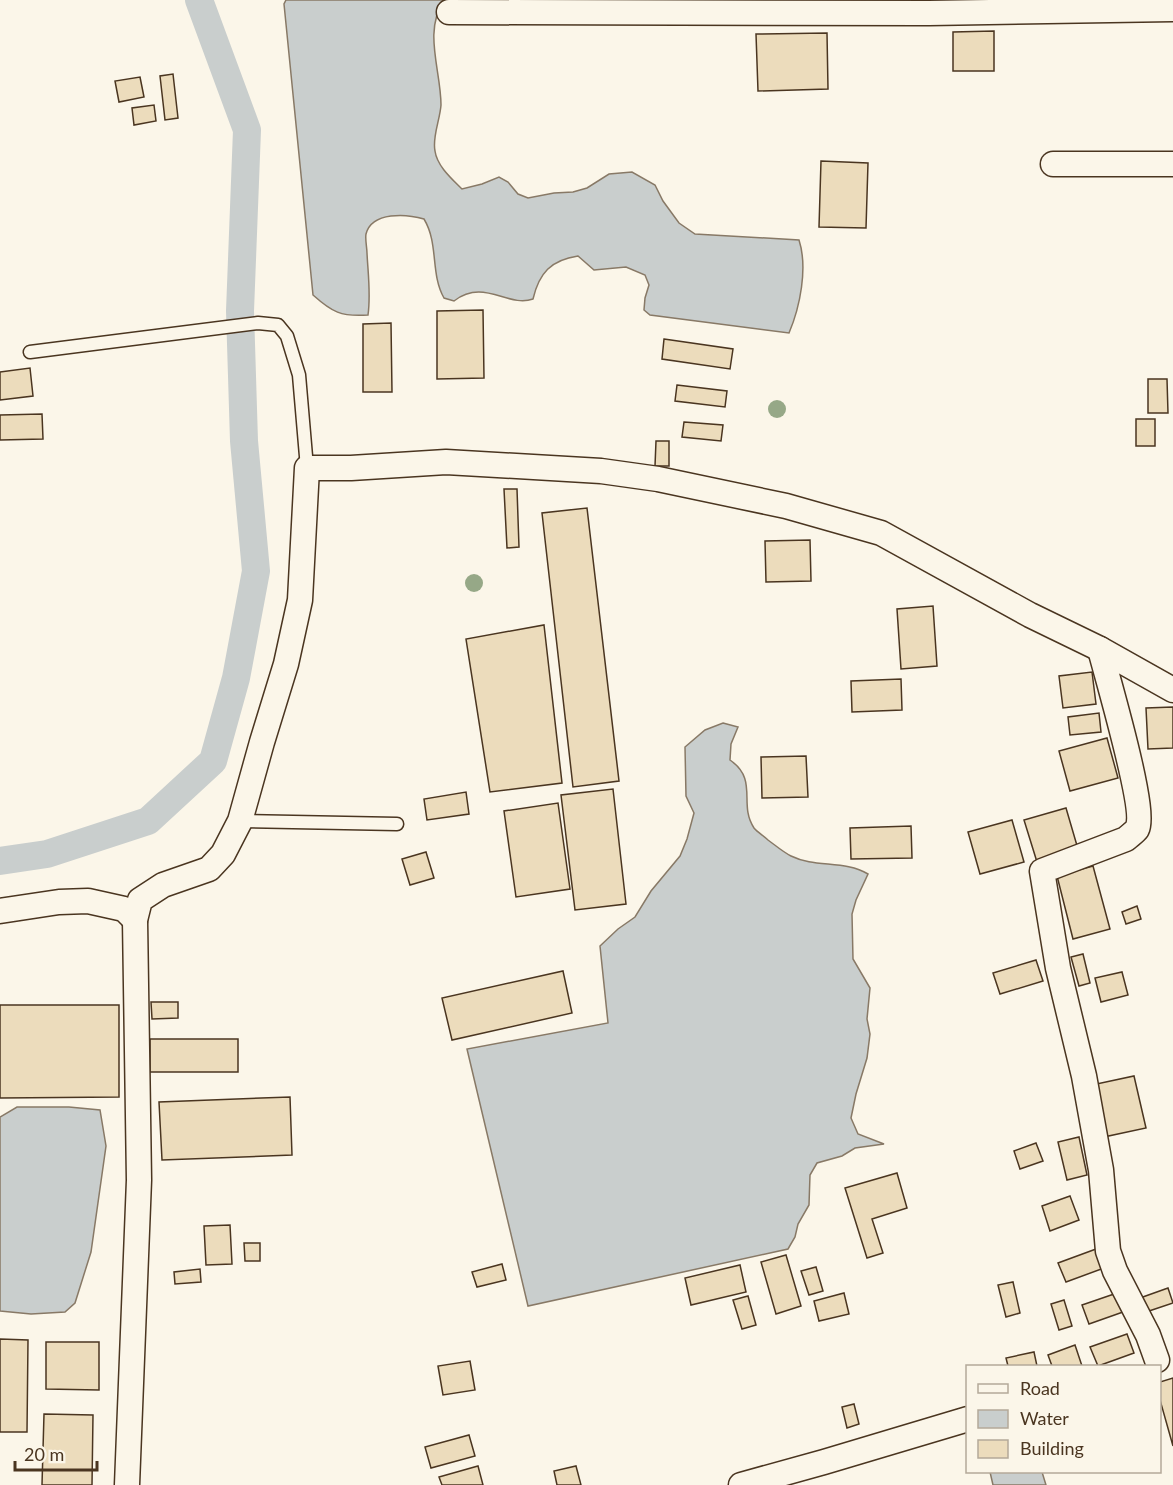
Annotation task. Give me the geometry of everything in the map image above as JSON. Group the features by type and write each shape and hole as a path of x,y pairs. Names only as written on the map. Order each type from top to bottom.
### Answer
{"street":[{"path":"449,12 929,14 1173,9"},
{"path":"1053,164 1173,164"},
{"path":"128,1485 139,1180 135,920 140,900 164,885 209,869 223,854 240,821 286,664 300,600 307,468 351,468 446,462 577,470 658,479 786,506 881,533 1173,690"},
{"path":"1100,649 1136,790 1139,814 1137,829 1126,839 1042,871 1058,968 1084,1076 1101,1170 1108,1251 1115,1271 1148,1335 1155,1361"},
{"path":"0,911 59,902 88,901 124,909 135,920"},
{"path":"741,1485 966,1420"}],"lane":[{"path":"30,352 258,323 278,325 287,336 299,375 307,468"},
{"path":"240,821 397,824"}],"water":[{"path":"286,0 444,0 438,12 434,38 441,105 434,146 436,157 442,167 462,189 499,177 508,182 518,194 528,198 573,192 587,188 609,174 632,172 655,185 679,223 695,234 799,240 803,275 789,333 650,315 644,310 649,285 645,275 626,267 594,270 578,256 560,261 548,269 539,282 533,299 514,300 475,292 454,301 444,298 437,279 429,229 424,219 400,215 375,221 366,234 368,315 344,314 326,306 313,295 284,4"},
{"path":"723,723 738,727 731,744 730,760 744,776 748,810 755,830 800,860 850,867 868,874 852,914 853,959 870,988 867,1019 870,1034 867,1058 851,1118 858,1134 884,1144 855,1148 842,1156 817,1163 810,1175 809,1205 788,1249 528,1306 467,1049 608,1023 600,946 635,917 651,891 680,856 694,813 686,796 685,747 705,730"},
{"path":"17,1107 69,1107 100,1110 106,1146 91,1252 75,1303 65,1312 31,1314 0,1311 0,1117"},
{"path":"990,1473 1042,1473 1046,1485 993,1485"}],"building":[{"path":"994,31 994,71 953,71 953,32"},
{"path":"827,33 828,89 758,91 756,34"},
{"path":"173,74 178,118 165,120 160,76"},
{"path":"140,77 144,97 119,102 115,81"},
{"path":"154,105 156,121 134,125 132,108"},
{"path":"821,161 868,163 866,228 819,227"},
{"path":"483,310 484,378 437,379 437,311"},
{"path":"391,323 392,392 363,392 363,324"},
{"path":"664,339 733,349 730,369 662,359"},
{"path":"30,368 33,396 0,400 0,372"},
{"path":"1148,379 1167,379 1168,413 1148,413"},
{"path":"677,385 727,391 725,407 675,401"},
{"path":"42,414 43,439 0,440 0,415"},
{"path":"1136,419 1155,419 1155,446 1136,446"},
{"path":"684,422 723,425 721,441 682,437"},
{"path":"656,441 669,441 669,466 655,466"},
{"path":"504,489 517,489 519,547 507,548"},
{"path":"587,508 619,781 573,787 542,513"},
{"path":"810,540 811,581 766,582 765,541"},
{"path":"933,606 937,666 901,669 897,609"},
{"path":"544,625 562,783 490,792 466,639"},
{"path":"1092,672 1096,704 1063,708 1059,676"},
{"path":"901,679 902,710 852,712 851,681"},
{"path":"1173,707 1173,748 1148,749 1146,708"},
{"path":"1099,713 1101,732 1070,735 1068,717"},
{"path":"1107,738 1118,778 1070,791 1059,751"},
{"path":"806,756 808,797 762,798 761,757"},
{"path":"613,789 626,904 575,910 561,795"},
{"path":"466,792 469,814 427,820 424,799"},
{"path":"558,803 570,889 516,897 504,811"},
{"path":"1066,808 1078,849 1037,862 1024,820"},
{"path":"1012,820 1024,862 980,874 968,832"},
{"path":"911,826 912,858 851,859 850,828"},
{"path":"426,852 434,878 410,885 402,859"},
{"path":"1093,866 1110,929 1073,939 1057,876"},
{"path":"1137,906 1141,919 1126,924 1122,912"},
{"path":"1083,954 1090,983 1079,986 1071,957"},
{"path":"1036,960 1043,981 1000,994 993,973"},
{"path":"563,971 572,1013 452,1040 442,998"},
{"path":"1122,972 1128,995 1101,1002 1095,978"},
{"path":"151,1002 178,1002 178,1018 152,1019"},
{"path":"0,1005 119,1005 119,1097 0,1098"},
{"path":"150,1039 238,1039 238,1072 150,1072"},
{"path":"1134,1076 1146,1128 1099,1138 1087,1086"},
{"path":"290,1097 292,1155 162,1160 159,1102"},
{"path":"1079,1137 1087,1175 1067,1180 1058,1142"},
{"path":"1036,1143 1043,1161 1020,1169 1014,1151"},
{"path":"897,1173 907,1208 872,1219 883,1253 867,1258 845,1188"},
{"path":"1070,1196 1079,1220 1050,1231 1042,1206"},
{"path":"230,1225 232,1264 206,1265 204,1226"},
{"path":"244,1243 260,1243 260,1261 245,1261"},
{"path":"1096,1249 1104,1268 1066,1282 1058,1263"},
{"path":"786,1255 801,1306 776,1314 761,1262"},
{"path":"502,1264 506,1280 477,1287 472,1272"},
{"path":"740,1265 746,1292 691,1305 685,1278"},
{"path":"816,1267 823,1291 809,1295 801,1271"},
{"path":"200,1269 201,1282 175,1284 174,1272"},
{"path":"1013,1282 1020,1313 1006,1317 998,1285"},
{"path":"1168,1288 1173,1303 1146,1312 1140,1298"},
{"path":"844,1293 849,1314 819,1321 814,1301"},
{"path":"1117,1293 1123,1312 1089,1324 1082,1305"},
{"path":"748,1296 756,1325 742,1329 733,1300"},
{"path":"1064,1300 1072,1326 1059,1330 1051,1304"},
{"path":"1127,1334 1134,1353 1098,1365 1090,1347"},
{"path":"0,1339 28,1340 27,1432 0,1432"},
{"path":"46,1342 99,1342 99,1390 46,1389"},
{"path":"1075,1345 1082,1365 1052,1365 1048,1355"},
{"path":"1034,1352 1037,1365 1008,1365 1006,1358"},
{"path":"470,1361 475,1390 443,1395 438,1366"},
{"path":"1173,1378 1173,1446 1161,1404 1161,1382"},
{"path":"854,1404 859,1424 847,1428 842,1407"},
{"path":"44,1414 93,1415 92,1485 42,1485"},
{"path":"469,1435 475,1456 431,1468 425,1447"},
{"path":"478,1466 483,1485 442,1485 439,1477"},
{"path":"576,1466 581,1485 557,1485 554,1471"}],"waterway":[{"path":"0,861 47,854 148,821 213,761 236,678 256,571 244,441 240,311 247,130 199,0"}]}
